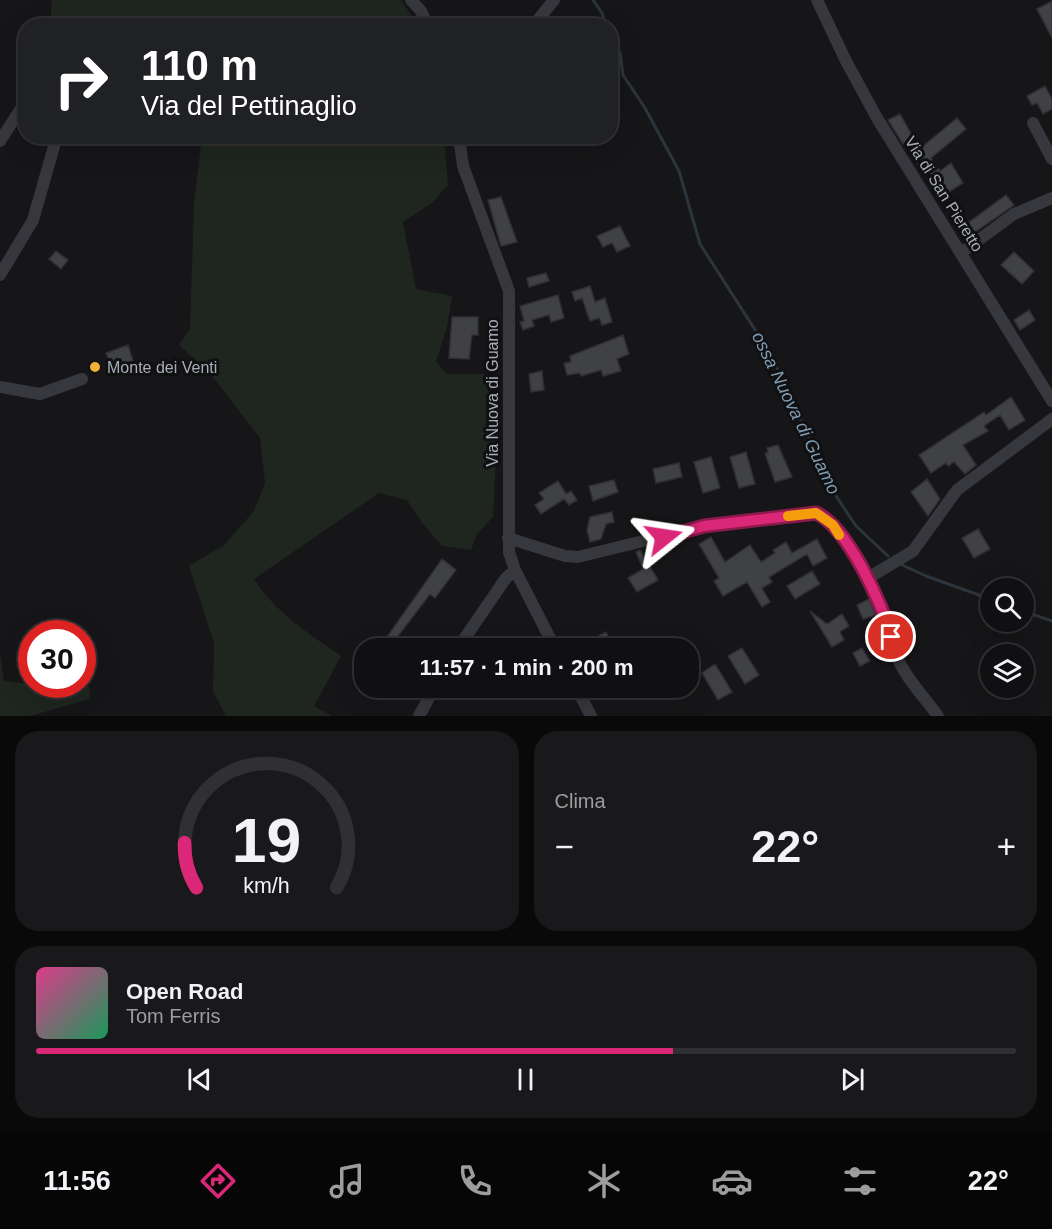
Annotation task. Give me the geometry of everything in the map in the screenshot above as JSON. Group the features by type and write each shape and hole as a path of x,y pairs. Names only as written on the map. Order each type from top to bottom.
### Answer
{"street":[{"path":"411,0 424,18"},
{"path":"539,18 554,0"},
{"name":"Via di San Pieretto","path":"817,0 877,118 1052,401"},
{"path":"0,141 18,113"},
{"path":"1033,123 1052,159"},
{"path":"0,275 33,220 55,144"},
{"name":"Via Nuova di Guamo","path":"460,144 463,166 509,291 509,552 515,570 550,638"},
{"path":"961,253 1014,214 1052,198"},
{"path":"0,387 40,394 82,379"},
{"path":"868,578 913,551 957,490 1052,419"},
{"path":"508,538 565,556 578,557 704,526 816,513 833,525 868,578 884,611 897,658 938,716"},
{"path":"465,638 506,578 515,570"},
{"path":"418,716 429,698"},
{"path":"582,698 591,716"}],"shaded area":[{"path":"52,0 401,0 413,18 51,18"},
{"path":"201,144 445,144 448,185 432,203 403,222 416,289 452,296 447,327 436,362 447,374 485,374 497,434 493,517 477,534 471,550 442,546 422,523 407,500 379,493 254,579 282,612 341,656 314,706 332,716 226,716 213,691 214,643 189,566 224,545 254,511 265,483 260,438 209,372 179,345 190,329 194,203"},
{"path":"0,654 4,681 18,682 18,698 89,698 30,716 0,716"}],"building":[{"path":"1052,1 1052,38 1037,9"},
{"path":"1045,86 1052,99 1052,109 1043,114 1037,103 1032,105 1027,96"},
{"path":"900,114 914,139 903,144 888,120"},
{"path":"957,118 966,129 931,158 940,171 951,163 963,183 944,195 923,165 920,167 911,156"},
{"path":"1006,195 1014,205 975,232 968,223"},
{"path":"501,197 517,242 501,246 488,200"},
{"path":"620,226 630,246 617,252 612,243 603,247 597,236"},
{"path":"56,251 68,260 61,269 49,259"},
{"path":"1014,252 1034,271 1022,284 1001,265"},
{"path":"546,273 549,281 529,287 527,278"},
{"path":"590,286 595,302 605,298 612,322 602,325 599,318 590,321 582,298 575,301 572,292"},
{"path":"558,295 564,318 551,322 549,315 532,320 534,326 523,330 520,322 524,321 520,306"},
{"path":"1029,310 1035,320 1020,330 1014,320"},
{"path":"452,317 478,317 478,335 472,335 469,359 449,358"},
{"path":"623,335 629,354 617,359 621,371 603,376 601,370 581,376 580,373 567,375 564,363 571,362 570,356"},
{"path":"128,345 133,361 112,369 106,353"},
{"path":"542,371 544,390 531,392 529,374"},
{"path":"1011,397 1025,420 1009,430 1000,415 984,426 988,431 963,445 976,465 965,474 954,462 948,466 946,463 931,473 919,455 984,412 986,415"},
{"path":"778,445 792,477 775,482 765,453 768,453 767,448"},
{"path":"746,452 755,484 739,488 730,457"},
{"path":"711,457 720,488 703,493 694,462"},
{"path":"679,463 682,477 656,483 653,469"},
{"path":"927,479 940,499 928,516 911,492"},
{"path":"614,480 618,492 593,501 589,486"},
{"path":"558,481 566,494 571,491 577,500 569,505 564,499 541,514 535,505 544,499 539,493"},
{"path":"612,512 614,522 606,524 601,539 590,542 587,530 590,517"},
{"path":"978,529 990,549 974,558 962,538"},
{"path":"711,537 725,562 750,545 761,562 775,553 773,550 786,542 792,553 817,539 827,558 813,566 807,554 769,577 772,582 762,588 770,602 762,607 747,582 723,596 714,581 719,578 699,544"},
{"path":"640,550 658,580 637,592 628,578 643,569 636,552"},
{"path":"442,559 456,570 435,598 430,594 397,638 386,638"},
{"path":"812,571 820,584 795,599 787,586"},
{"path":"869,599 876,615 863,619 857,605"},
{"path":"810,611 827,624 842,614 849,626 840,632 844,640 832,647"},
{"path":"606,632 609,638 594,638"},
{"path":"882,638 886,653 879,656 873,642"},
{"path":"742,648 759,675 745,684 728,656"},
{"path":"862,648 870,661 860,666 853,653"},
{"path":"715,664 732,692 718,700 702,673"}],"waterway":[{"name":"ossa Nuova di Guamo","path":"593,0 604,18"},
{"name":"ossa Nuova di Guamo","path":"618,50 623,75 645,108 679,171 700,244 770,353 834,493 856,526 888,556"},
{"path":"900,564 980,595"},
{"path":"1034,615 1052,621"}],"slow traffic":[{"path":"788,516 816,513 833,525 839,535"}],"place":[{"name":"Monte dei Venti","path":"95,367"}],"route":[{"path":"664,537 704,526 816,513 823,516 833,525 868,578 884,611 891,637"}]}
